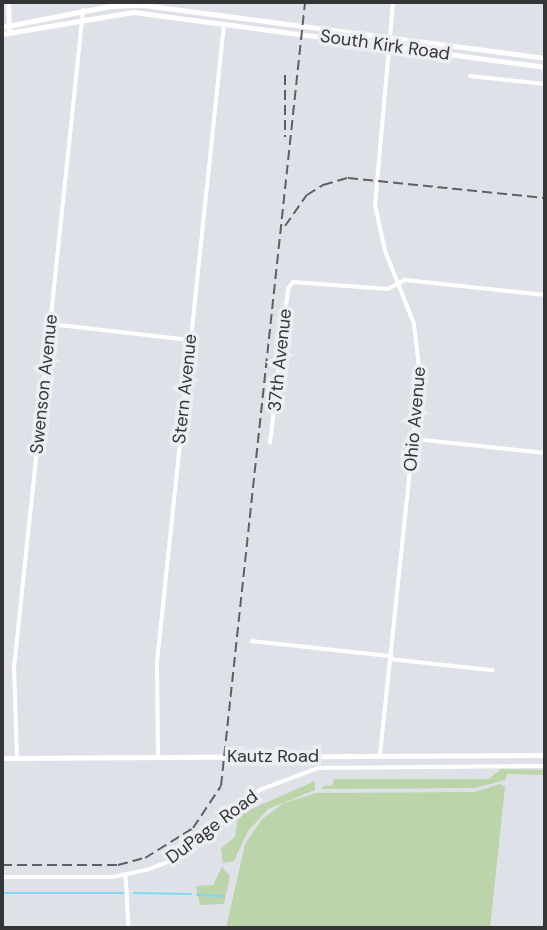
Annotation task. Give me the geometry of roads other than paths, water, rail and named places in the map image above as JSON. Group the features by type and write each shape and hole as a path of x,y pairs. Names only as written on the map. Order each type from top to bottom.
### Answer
{"main road":[{"path":"8,2 5,26 9,33"},
{"name":"South Kirk Road","path":"5,26 83,11 133,5 545,58"},
{"name":"South Kirk Road","path":"2,34 133,12 545,66"},
{"name":"Kautz Road","path":"2,758 545,755"}],"street":[{"name":"Ohio Avenue","path":"380,757 414,439 420,355 411,312 382,242 375,194 393,2"},
{"name":"Swenson Avenue","path":"17,758 14,668 85,18 83,11"},
{"name":"Stern Avenue","path":"158,757 158,662 224,23"},
{"path":"470,76 545,84"},
{"name":"37th Avenue","path":"270,443 288,289 293,282 388,289 399,283 545,295"},
{"path":"50,324 190,340"},
{"path":"414,439 545,453"},
{"path":"252,641 492,670"},
{"name":"DuPage Road","path":"2,877 126,876 170,861 245,800 293,774 339,766 545,766"},
{"path":"126,876 129,928"}],"waterway":[{"path":"2,893 124,893"},
{"path":"134,893 191,894"},
{"path":"197,895 223,896"}],"railway":[{"path":"2,865 118,865 145,858 193,828 221,786 305,2"},
{"path":"285,75 285,137"},
{"path":"285,226 307,195 323,185 348,178 545,198"}]}
